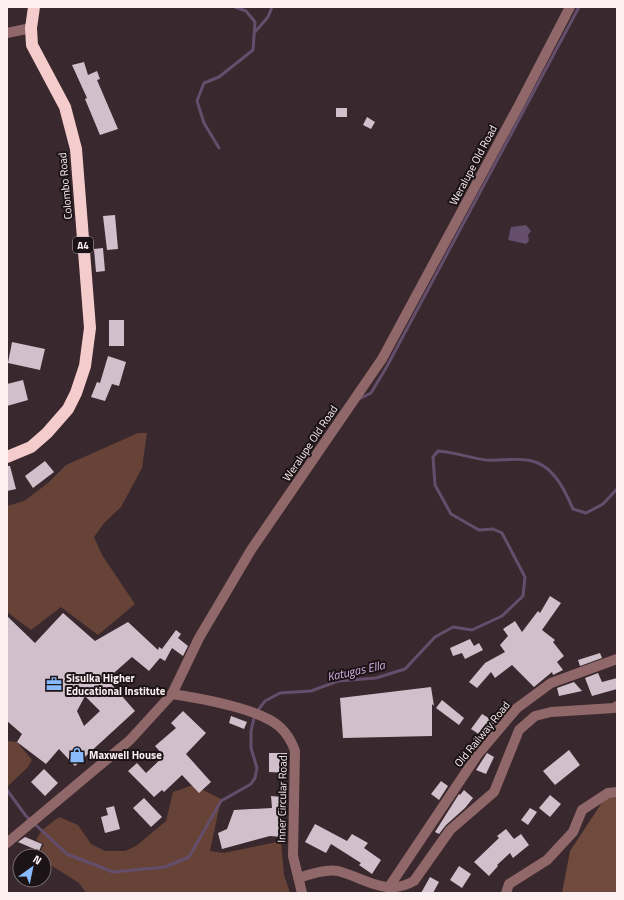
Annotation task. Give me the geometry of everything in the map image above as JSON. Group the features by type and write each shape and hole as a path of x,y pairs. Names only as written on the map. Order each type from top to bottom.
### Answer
{"highway":[{"name":"Colombo Road","path":"7,457 31,447 68,409 76,393 85,366 90,328 76,149 65,107 32,46 31,28 34,7"}],"street":[{"name":"Weralupe Old Road","path":"7,844 130,740 172,694 199,638 251,550 382,358 518,107 570,7"},
{"path":"7,33 31,28"},
{"name":"Old Railway Road","path":"389,887 478,754 517,708 551,683 617,659"},
{"name":"Inner Circular Road","path":"172,694 197,698 255,714 280,727 291,740 295,751 293,856 302,893"},
{"path":"299,878 311,874 337,871 373,885 389,887 405,886 414,881 450,830 494,792 519,730 535,716 551,712 614,708 617,706"},
{"path":"506,893 509,884 547,860 574,832 582,810 608,793 617,792"}],"shaded area":[{"path":"526,225 531,231 528,235 529,241 526,244 508,240 511,227"},
{"path":"138,433 147,433 142,468 121,507 104,523 94,537 102,555 135,604 98,635 61,607 31,630 7,612 7,506 24,501 48,483 66,465"},
{"path":"7,741 17,742 32,760 28,767 7,787"},
{"path":"193,785 221,799 210,851 224,853 281,841 284,875 290,893 86,893 79,883 52,866 52,848 42,848 44,844 36,840 42,830 59,817 78,825 91,844 105,851 125,851 136,846 166,821 173,792"},
{"path":"609,792 617,792 617,893 562,893 570,851"}],"building":[{"path":"84,62 88,75 97,71 100,79 97,80 118,129 100,135 85,99 87,98 72,65"},
{"path":"336,108 347,108 347,117 336,117"},
{"path":"367,117 375,122 371,129 363,125"},
{"path":"115,215 118,249 107,250 103,216"},
{"path":"103,248 105,271 96,272 94,249"},
{"path":"109,320 124,320 124,346 109,346"},
{"path":"12,342 45,349 40,370 8,363"},
{"path":"108,356 126,362 119,386 112,384 105,401 91,397 97,382 100,383"},
{"path":"23,380 28,400 7,406 7,384"},
{"path":"45,461 54,472 33,488 25,476"},
{"path":"7,466 10,466 16,489 7,491"},
{"path":"550,596 561,603 542,630 555,640 553,642 564,656 557,662 563,670 553,675 552,672 534,687 512,665 495,678 491,672 477,688 469,682 485,663 505,652 500,645 508,636 503,629 515,621 522,632 538,611 540,613"},
{"name":"Sisulka Higher Educational Institute","path":"63,613 95,641 128,622 158,650 159,647 162,649 176,630 181,634 178,638 188,646 183,656 172,648 165,661 160,658 149,671 132,657 107,679 135,711 75,766 59,749 46,764 17,742 22,734 7,721 7,616 35,643","holes":["85,696 100,711 84,726 77,711"]},
{"path":"470,639 474,646 479,643 483,650 465,659 462,653 453,656 450,648"},
{"path":"600,653 602,658 580,666 578,660"},
{"path":"598,673 602,682 617,678 617,689 592,696 585,678"},
{"path":"574,682 582,691 559,696 557,688"},
{"path":"431,687 434,706 432,704 432,736 343,738 340,698"},
{"path":"442,700 464,718 459,725 436,708"},
{"path":"183,711 206,733 186,754 211,782 199,793 182,775 164,792 162,790 154,797 128,771 137,763 146,773 164,756 155,746 176,728 171,723"},
{"path":"482,714 495,722 483,737 471,729"},
{"path":"231,716 247,722 244,729 229,723"},
{"path":"569,750 580,765 555,785 543,771"},
{"path":"269,753 287,753 286,773 269,772"},
{"path":"487,753 494,757 486,774 476,770"},
{"path":"44,769 58,783 45,796 31,782"},
{"path":"441,781 448,786 439,800 431,794"},
{"path":"464,790 473,798 439,834 435,832 459,794 460,795"},
{"path":"550,795 561,804 550,817 539,808"},
{"path":"271,796 282,797 282,837 270,836 222,849 218,833 227,829 234,810 272,808"},
{"path":"144,798 162,817 151,827 133,808"},
{"path":"114,806 120,829 105,833 101,817 108,815 106,808"},
{"path":"530,808 537,812 528,825 521,820"},
{"path":"315,824 347,841 352,834 368,843 364,848 381,860 372,874 359,865 361,863 331,844 326,853 305,842"},
{"path":"506,829 514,839 521,834 529,845 513,858 510,853 497,865 498,866 489,876 474,862 499,838 497,836"},
{"path":"25,837 42,844 40,848 32,848 18,842"},
{"path":"459,866 471,874 462,888 450,880"},
{"path":"430,877 439,882 433,893 421,893"}],"waterway":[{"path":"219,148 204,123 197,101 204,83 219,77 253,50 255,22 246,11 235,7"},
{"path":"255,32 268,17 272,7"},
{"path":"361,398 371,393 386,368 579,7"},
{"name":"Katugas Ella","path":"7,790 26,816 67,854 113,872 165,867 189,857 221,801 251,784 255,778 257,768 251,748 251,731 255,714 265,701 280,693 311,691 338,681 376,678 405,669 435,637 453,627 472,630 502,616 523,596 525,577 502,533 493,529 479,530 451,514 435,485 433,457 438,451 486,460 522,459 536,462 550,471 556,478 566,493 573,509 586,513 603,504 617,489"}],"place":[{"name":"Sisulka Higher Educational Institute","path":"54,684"},
{"name":"Maxwell House","path":"77,755"}]}
